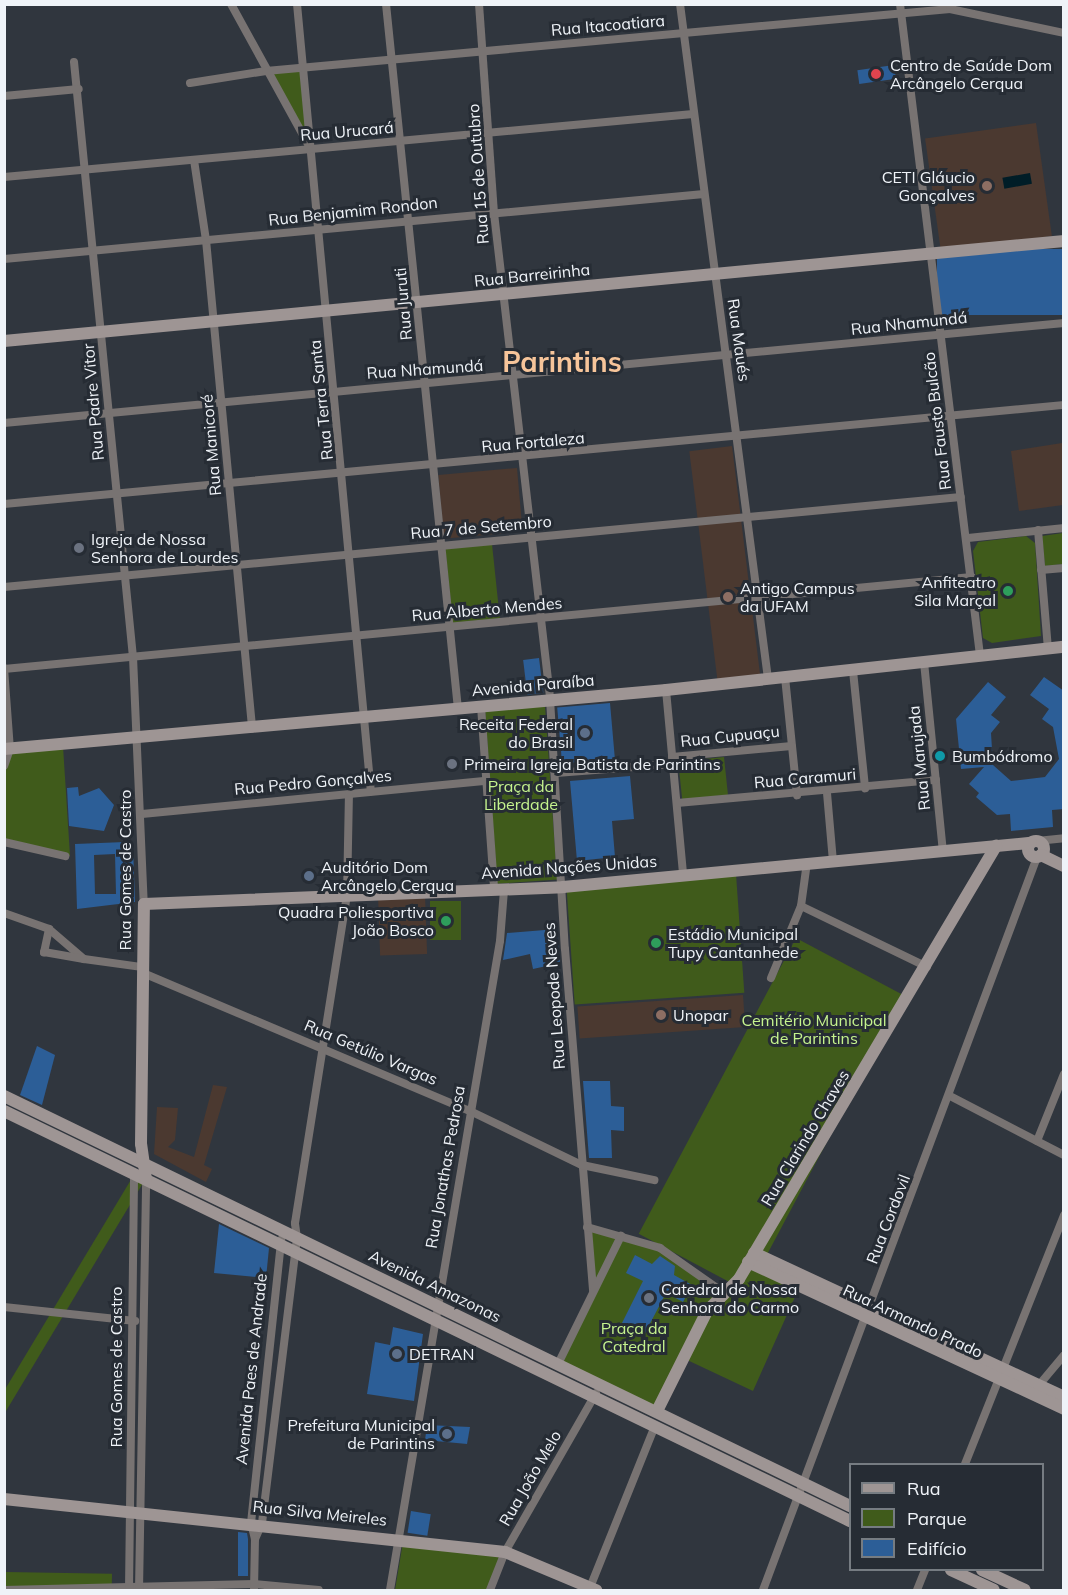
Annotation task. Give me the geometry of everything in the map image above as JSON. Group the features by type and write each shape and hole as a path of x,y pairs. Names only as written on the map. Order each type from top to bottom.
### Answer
{"street":[{"path":"231,4 310,149"},
{"name":"Rua Terra Santa","path":"297,4 366,717 371,792"},
{"name":"Rua Juruti","path":"386,4 459,709"},
{"name":"Rua 15 de Outubro","path":"480,4 494,213 506,295 534,537 540,619 550,699"},
{"name":"Rua Maués","path":"680,4 768,679"},
{"name":"Rua Fausto Bulcão","path":"900,4 961,498 968,538 980,656"},
{"name":"Rua Itacoatiara","path":"189,83 266,71 963,9 1064,33"},
{"name":"Rua Padre Vitor","path":"74,62 79,89 85,169 95,251 139,740"},
{"path":"4,96 79,89"},
{"name":"Rua Urucará","path":"4,177 693,114"},
{"name":"Rua Manicoré","path":"194,160 206,240 252,729"},
{"name":"Rua Benjamim Rondon","path":"4,259 704,194"},
{"name":"Rua Barreirinha","path":"4,341 102,334 327,310 1064,241"},
{"name":"Rua Nhamundá","path":"4,423 334,391 514,378 1064,323"},
{"name":"Rua Fortaleza","path":"4,504 525,459 1064,405"},
{"name":"Rua 7 de Setembro","path":"4,587 961,498"},
{"path":"968,538 1064,528"},
{"path":"1038,531 1048,649"},
{"path":"1041,570 1064,568"},
{"name":"Rua Alberto Mendes","path":"5,669 972,577"},
{"name":"Avenida Paraíba","path":"7,749 139,740 550,699 666,690 1064,647"},
{"name":"Rua Marujada","path":"924,662 943,852"},
{"path":"4,766 7,749 5,669"},
{"path":"853,671 865,788"},
{"path":"785,677 797,795"},
{"path":"666,690 684,875"},
{"name":"Rua Leopode Neves","path":"550,699 582,1165 593,1291"},
{"name":"Rua Jonathas Pedrosa","path":"390,1590 468,1110 500,941 499,890 486,781 481,706"},
{"name":"Rua Gomes de Castro","path":"139,740 144,904 141,1144 138,1166 132,1321 135,1513 139,1589"},
{"name":"Rua Cupuaçu","path":"672,761 791,746"},
{"path":"556,773 672,761"},
{"name":"Rua Caramuri","path":"677,803 827,793 936,780"},
{"name":"Rua Pedro Gonçalves","path":"142,814 486,781"},
{"path":"827,793 833,862"},
{"name":"Avenida Paes de Andrade","path":"256,1523 278,1390 282,1341 297,1238 295,1223 347,896 349,795"},
{"path":"1037,850 1064,838"},
{"path":"4,842 65,856"},
{"name":"Avenida Nações Unidas","path":"144,904 563,887 807,862 833,862 996,846 1037,850"},
{"name":"Rua Clarindo Chaves","path":"657,1411 707,1311 724,1293 751,1257 927,967 996,846"},
{"path":"1037,850 1064,859"},
{"path":"1037,850 1064,866"},
{"name":"Rua Cordovil","path":"764,1590 950,1096 1037,850"},
{"path":"771,978 801,906 807,862"},
{"path":"801,906 927,967"},
{"path":"4,914 49,929 84,959"},
{"name":"Rua Getúlio Vargas","path":"49,929 44,952 142,970 468,1110 582,1165 654,1180"},
{"path":"1037,1140 1064,1074"},
{"name":"Avenida Amazonas","path":"4,1096 138,1166 146,1179 278,1245 656,1426 801,1490 849,1506"},
{"path":"950,1096 1064,1155"},
{"name":"Avenida Amazonas","path":"4,1111 138,1166 284,1232 657,1411 801,1490 849,1520"},
{"name":"Rua Gomes de Castro","path":"129,1590 135,1513 143,1322 146,1179"},
{"path":"965,1463 1064,1215"},
{"name":"Avenida Paes de Andrade","path":"256,1523 264,1389 278,1245 284,1232 295,1223"},
{"path":"588,1227 669,1253 724,1293"},
{"path":"558,1364 621,1236"},
{"name":"Rua Armando Prado","path":"751,1257 1001,1373 1064,1409"},
{"path":"4,1307 143,1322"},
{"path":"268,1339 282,1341"},
{"path":"1039,1385 1064,1355"},
{"name":"Rua Armando Prado","path":"1001,1373 1039,1385 1064,1397"},
{"name":"Rua João Melo","path":"490,1590 505,1552 601,1384"},
{"path":"264,1389 278,1390"},
{"path":"592,1590 656,1426"},
{"name":"Rua Silva Meireles","path":"4,1499 398,1538 505,1552 592,1590"},
{"path":"254,1587 256,1523"},
{"path":"917,1590 924,1571"},
{"path":"955,1571 994,1590"},
{"path":"986,1571 1025,1590"},
{"path":"4,1590 254,1587 319,1590"}],"shaded area":[{"name":"CETI Gláucio Gonçalves","path":"1036,123 1052,236 941,251 925,139"},
{"path":"1062,443 1063,505 1019,511 1011,451"},
{"name":"Antigo Campus da UFAM","path":"732,446 760,675 717,681 689,451"},
{"path":"517,468 523,532 444,539 438,475"},
{"path":"425,894 427,954 380,956 378,896"},
{"name":"Unopar","path":"743,995 745,1027 580,1039 577,1007"},
{"path":"213,1085 227,1087 204,1165 212,1169 206,1182 154,1154 157,1107 178,1108 175,1140 168,1147 194,1157"}],"green space":[{"path":"304,69 310,150 267,72"},
{"path":"1063,533 1063,564 1045,566 1042,536"},
{"name":"Anfiteatro Sila Marçal","path":"1026,536 1035,543 1041,636 992,643 983,638 973,551 978,542"},
{"path":"492,544 500,619 453,624 445,549"},
{"name":"Praça da Liberdade","path":"545,706 557,880 497,884 485,710"},
{"path":"63,746 70,856 5,841 5,769 10,750"},
{"path":"724,757 728,795 682,800 678,762"},
{"name":"Estádio Municipal Tupy Cantanhede","path":"736,874 744,993 575,1005 566,886"},
{"name":"Quadra Poliesportiva João Bosco","path":"430,901 461,901 461,940 430,940"},
{"name":"Cemitério Municipal de Parintins","path":"796,938 905,996 747,1292 639,1234"},
{"path":"135,1173 145,1179 4,1414 4,1391"},
{"name":"Praça da Catedral","path":"588,1229 648,1244 725,1293 748,1264 799,1288 753,1391 685,1359 658,1413 558,1364 595,1291"},
{"path":"403,1542 500,1555 487,1590 395,1590"},
{"path":"5,1572 112,1574 112,1590 5,1589"}],"water":[{"path":"1030,173 1032,184 1004,189 1002,178"}],"building":[{"name":"Centro de Saúde Dom Arcângelo Cerqua","path":"894,65 896,79 859,84 857,70"},
{"path":"937,249 1064,249 1064,315 937,315"},
{"path":"539,658 543,693 527,695 523,660"},
{"path":"1044,677 1064,691 1064,809 1052,810 1053,827 1011,831 1010,814 997,815 976,797 979,793 969,784 984,767 961,769 956,719 988,682 1006,697 991,715 1000,722 991,733 993,765 1011,781 1045,777 1059,759 1053,727 1042,719 1049,709 1030,695"},
{"name":"Receita Federal do Brasil","path":"610,703 615,759 562,763 557,708"},
{"path":"630,776 634,819 612,821 615,857 577,861 570,781"},
{"path":"78,787 79,796 99,788 114,805 104,831 69,826 67,788"},
{"path":"125,842 126,847 133,846 135,902 77,909 75,844","holes":["115,854 116,894 95,894 94,855"]},
{"path":"557,929 560,963 533,969 530,954 503,960 507,933"},
{"path":"37,1046 55,1055 42,1105 20,1095"},
{"path":"583,1081 610,1081 611,1106 624,1107 624,1131 611,1130 612,1158 589,1158"},
{"path":"219,1224 269,1248 266,1278 214,1273"},
{"name":"Catedral de Nossa Senhora do Carmo","path":"635,1255 652,1264 660,1256 675,1266 674,1275 692,1285 683,1302 666,1293 643,1337 621,1325 643,1281 626,1273"},
{"path":"393,1327 423,1334 414,1401 367,1394 375,1342 390,1345"},
{"name":"Prefeitura Municipal de Parintins","path":"427,1425 470,1427 467,1444 425,1440"},
{"path":"411,1511 431,1514 427,1536 408,1533"},
{"path":"238,1532 247,1533 248,1576 238,1576"}],"place":[{"name":"Centro de Saúde Dom Arcângelo Cerqua","path":"876,74"},
{"name":"CETI Gláucio Gonçalves","path":"987,186"},
{"name":"Igreja de Nossa Senhora de Lourdes","path":"79,548"},
{"name":"Anfiteatro Sila Marçal","path":"1008,591"},
{"name":"Antigo Campus da UFAM","path":"728,597"},
{"name":"Receita Federal do Brasil","path":"585,733"},
{"name":"Bumbódromo","path":"940,756"},
{"name":"Primeira Igreja Batista de Parintins","path":"452,764"},
{"name":"Auditório Dom Arcângelo Cerqua","path":"309,876"},
{"name":"Quadra Poliesportiva João Bosco","path":"446,921"},
{"name":"Estádio Municipal Tupy Cantanhede","path":"656,943"},
{"name":"Unopar","path":"661,1015"},
{"name":"Catedral de Nossa Senhora do Carmo","path":"649,1298"},
{"name":"DETRAN","path":"397,1354"},
{"name":"Prefeitura Municipal de Parintins","path":"447,1434"}],"district":[{"name":"Parintins","path":"562,362"}]}
